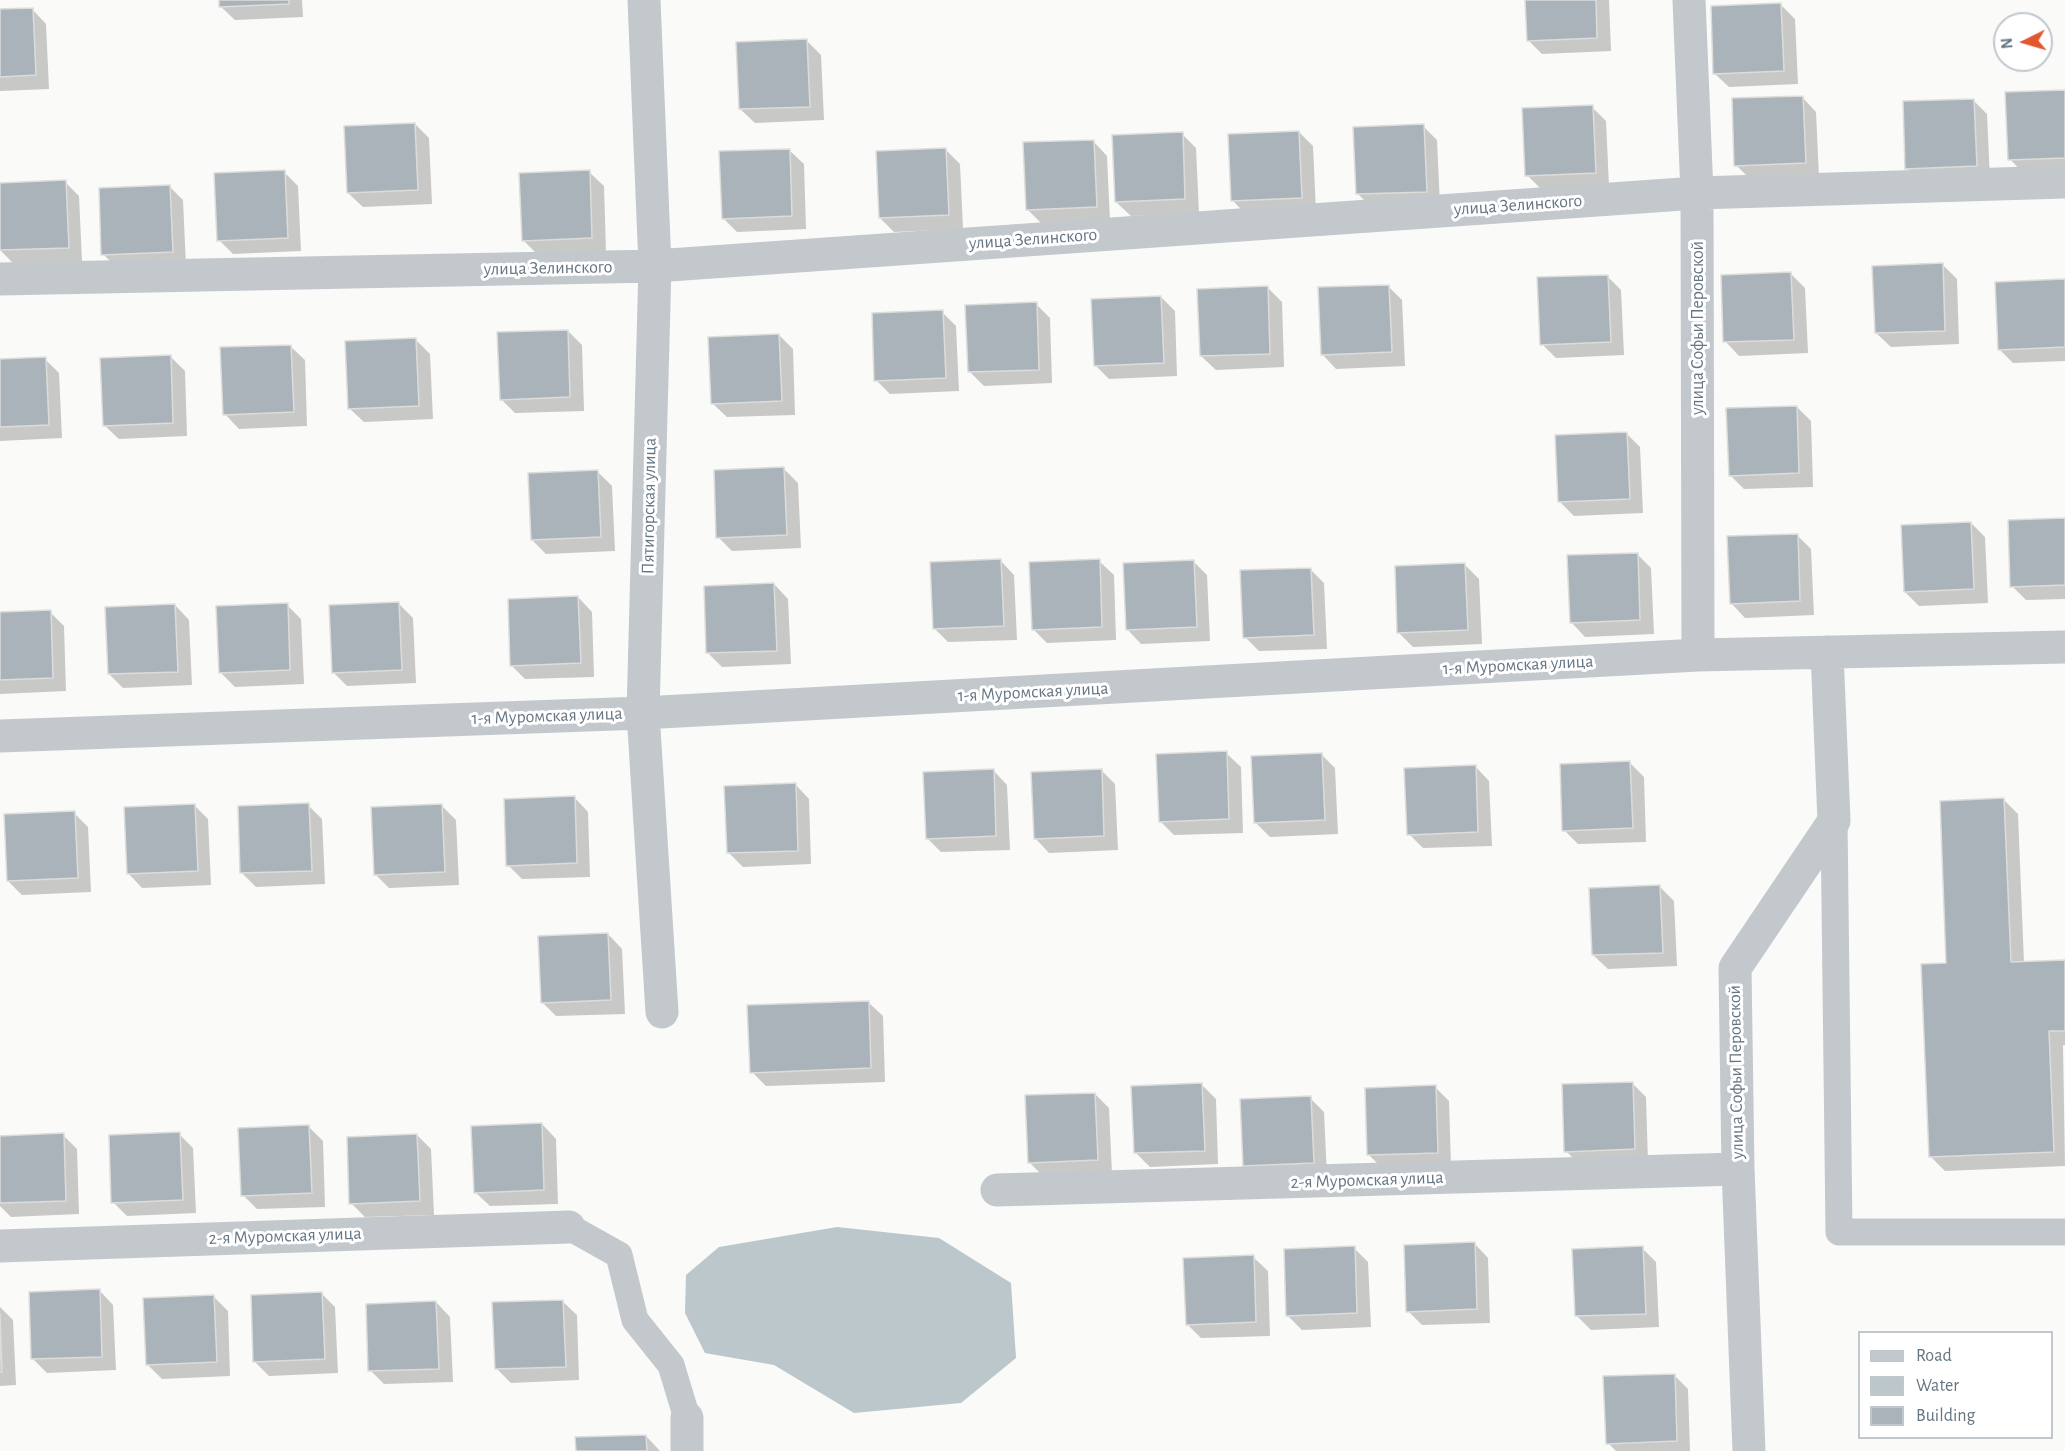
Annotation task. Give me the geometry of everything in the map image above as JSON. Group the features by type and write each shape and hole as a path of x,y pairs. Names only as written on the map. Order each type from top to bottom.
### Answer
{"street":[{"name":"Пятигорская улица","path":"644,0 655,266 644,713 662,1011"},
{"name":"улица Софьи Перовской","path":"1689,0 1697,193 1698,655"},
{"name":"улица Зелинского","path":"0,279 655,266 1697,193 2065,182"},
{"name":"1-я Муромская улица","path":"0,736 644,713 1698,655 2065,647"},
{"path":"1827,652 1834,821"},
{"name":"улица Софьи Перовской","path":"1749,1451 1738,1169 1735,968 1834,821"},
{"name":"2-я Муромская улица","path":"997,1190 1738,1169"},
{"name":"2-я Муромская улица","path":"0,1246 569,1227"},
{"path":"687,1418 687,1451"}],"lane":[{"path":"1834,821 1839,1232 2065,1232"},
{"path":"569,1227 619,1255 635,1320 672,1365 687,1418"}],"water":[{"path":"837,1227 939,1238 1011,1283 1016,1358 961,1403 854,1413 774,1365 705,1353 685,1313 686,1275 719,1247"}],"building":[{"path":"219,0 289,0 289,4 219,7"},
{"path":"1525,0 1596,0 1597,38 1527,41"},
{"path":"1781,3 1784,71 1713,74 1711,6"},
{"path":"33,8 36,75 0,77 0,9"},
{"path":"807,39 810,107 739,109 736,42"},
{"path":"2065,90 2065,158 2008,160 2005,92"},
{"path":"1803,96 1806,163 1734,166 1732,98"},
{"path":"1974,99 1977,166 1905,169 1903,101"},
{"path":"1593,105 1596,173 1525,176 1522,108"},
{"path":"415,123 418,190 347,193 344,126"},
{"path":"1424,124 1427,192 1356,194 1353,127"},
{"path":"1299,131 1302,198 1231,201 1228,134"},
{"path":"1183,132 1185,199 1115,202 1112,135"},
{"path":"1094,140 1097,207 1026,210 1023,142"},
{"path":"946,148 949,215 879,218 876,151"},
{"path":"790,149 792,216 722,219 719,151"},
{"path":"285,170 288,238 217,241 214,173"},
{"path":"590,170 592,238 522,241 519,173"},
{"path":"66,180 69,248 0,250 0,183"},
{"path":"170,185 173,252 101,255 99,188"},
{"path":"1943,263 1945,331 1875,333 1872,266"},
{"path":"1791,272 1794,340 1723,342 1721,275"},
{"path":"1608,275 1611,342 1540,345 1537,277"},
{"path":"2065,279 2065,347 1998,350 1995,282"},
{"path":"1389,285 1392,352 1321,355 1318,287"},
{"path":"1268,286 1270,354 1200,356 1197,289"},
{"path":"1161,296 1164,363 1094,366 1091,299"},
{"path":"1037,302 1039,370 968,372 965,305"},
{"path":"943,310 946,378 874,381 872,313"},
{"path":"568,330 570,397 500,400 497,332"},
{"path":"779,334 782,401 711,404 708,337"},
{"path":"416,338 419,406 348,409 345,341"},
{"path":"291,345 294,412 223,415 220,347"},
{"path":"171,355 173,423 103,426 100,358"},
{"path":"46,357 49,425 0,427 0,359"},
{"path":"1797,406 1799,473 1729,476 1726,408"},
{"path":"1627,432 1630,499 1558,502 1555,435"},
{"path":"784,467 787,535 716,538 714,470"},
{"path":"598,470 601,537 531,540 528,473"},
{"path":"2065,518 2065,585 2010,587 2008,520"},
{"path":"1971,522 1974,589 1904,592 1901,525"},
{"path":"1798,534 1800,601 1730,604 1727,536"},
{"path":"1638,553 1640,620 1570,623 1567,555"},
{"path":"1001,559 1004,626 933,629 930,562"},
{"path":"1100,559 1102,627 1032,630 1029,562"},
{"path":"1194,560 1197,627 1126,630 1123,563"},
{"path":"1465,563 1468,630 1397,633 1395,566"},
{"path":"1311,568 1314,635 1243,638 1240,570"},
{"path":"774,583 777,651 706,653 704,586"},
{"path":"578,596 581,663 510,666 508,599"},
{"path":"399,602 402,670 332,673 329,605"},
{"path":"288,603 290,670 219,673 216,606"},
{"path":"175,604 178,672 108,674 105,607"},
{"path":"51,610 53,678 0,680 0,612"},
{"path":"1227,751 1229,819 1159,822 1156,754"},
{"path":"1322,753 1325,820 1254,823 1251,756"},
{"path":"1630,761 1633,828 1562,831 1560,764"},
{"path":"1476,765 1478,832 1407,835 1404,768"},
{"path":"994,769 996,836 926,839 923,772"},
{"path":"1102,769 1104,836 1034,839 1031,772"},
{"path":"796,783 798,851 727,853 724,786"},
{"path":"575,796 577,863 506,866 504,799"},
{"path":"2004,798 2011,962 2065,960 2065,1031 2049,1031 2054,1152 1929,1157 1921,964 1946,963 1940,801"},
{"path":"309,803 312,871 240,873 238,806"},
{"path":"195,804 198,871 127,874 124,807"},
{"path":"442,804 445,872 374,875 371,807"},
{"path":"75,811 78,878 7,881 4,814"},
{"path":"1660,885 1663,953 1592,955 1589,888"},
{"path":"608,933 611,1000 541,1003 538,936"},
{"path":"869,1001 871,1068 750,1073 747,1005"},
{"path":"1633,1082 1635,1149 1564,1152 1562,1084"},
{"path":"1202,1083 1205,1151 1134,1153 1131,1086"},
{"path":"1436,1085 1438,1153 1367,1155 1365,1088"},
{"path":"1095,1093 1098,1160 1028,1163 1025,1095"},
{"path":"1311,1096 1314,1163 1243,1166 1240,1099"},
{"path":"542,1123 544,1190 474,1193 471,1126"},
{"path":"309,1125 312,1193 241,1196 238,1128"},
{"path":"180,1132 183,1200 111,1203 109,1135"},
{"path":"64,1133 66,1201 0,1203 0,1136"},
{"path":"417,1134 420,1201 349,1204 347,1137"},
{"path":"1475,1242 1477,1309 1406,1312 1404,1245"},
{"path":"1355,1246 1357,1313 1286,1316 1284,1249"},
{"path":"1643,1246 1646,1314 1575,1316 1572,1249"},
{"path":"1254,1255 1256,1322 1186,1325 1183,1258"},
{"path":"100,1289 102,1357 31,1359 29,1292"},
{"path":"322,1292 325,1359 253,1362 251,1295"},
{"path":"214,1295 217,1362 146,1365 143,1298"},
{"path":"563,1300 566,1367 495,1369 492,1302"},
{"path":"436,1301 439,1369 368,1371 366,1304"},
{"path":"0,1314 2,1372 0,1372"},
{"path":"1675,1374 1677,1441 1606,1444 1603,1376"},
{"path":"646,1435 647,1451 576,1451 575,1437"}]}
